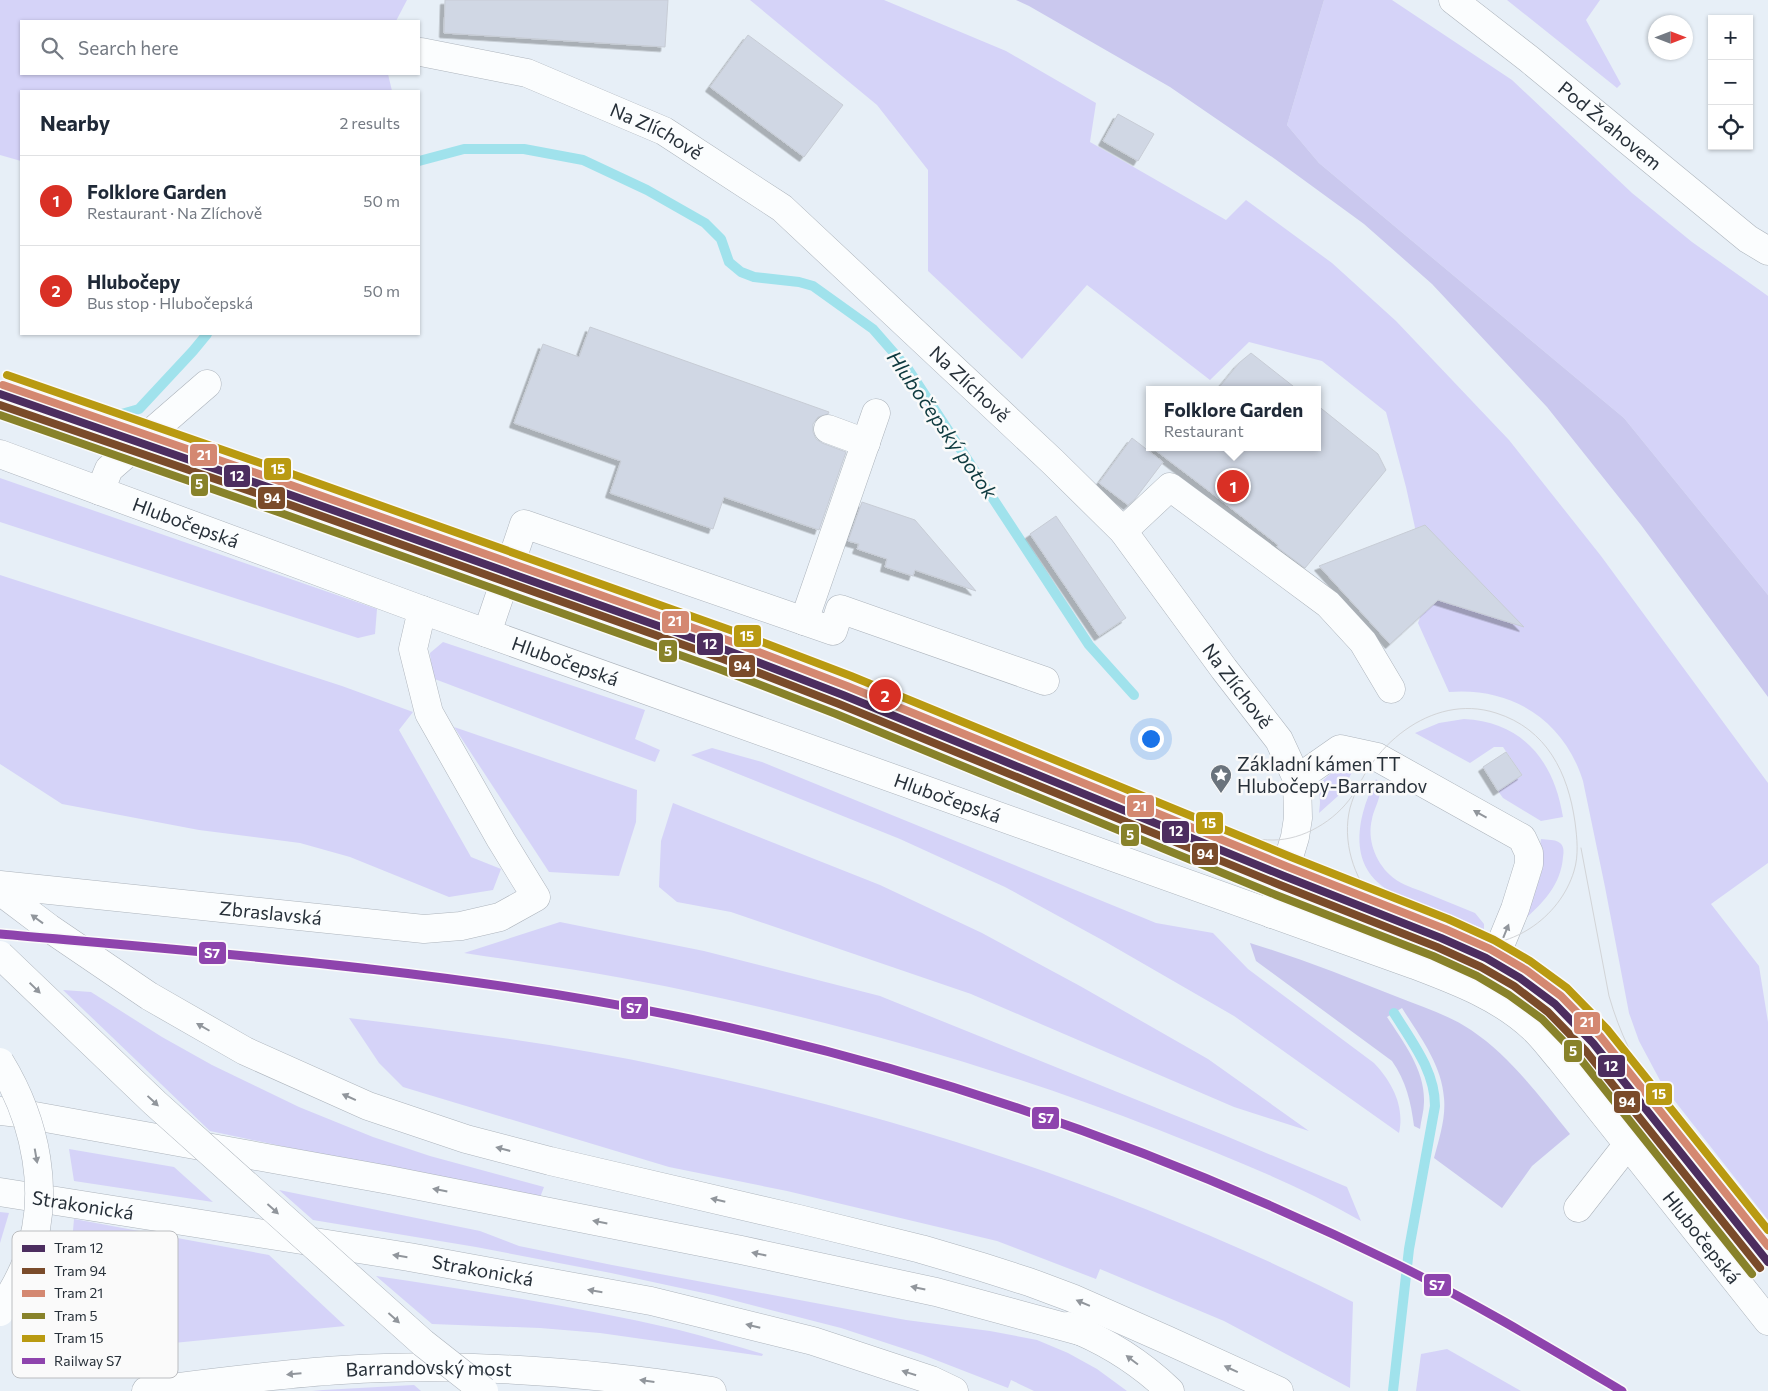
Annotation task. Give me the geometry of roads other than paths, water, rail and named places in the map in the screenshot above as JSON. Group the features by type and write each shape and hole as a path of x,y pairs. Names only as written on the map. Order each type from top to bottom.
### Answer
{"main road":[{"name":"Pod Žvahovem","path":"1454,0 1748,238 1768,251"},
{"name":"Na Zlíchově","path":"421,52 527,73 664,131 782,208 1046,455 1123,531 1224,669 1280,740 1297,779 1298,818 1295,837 1272,914"},
{"path":"100,491 110,469 207,384"},
{"path":"804,621 876,413"},
{"path":"828,429 866,442"},
{"name":"Hlubočepská","path":"0,454 422,610 1415,965 1480,992 1511,1010 1534,1029 1561,1060 1768,1321"},
{"path":"1123,531 1170,487 1328,604 1363,642 1391,689"},
{"path":"487,633 524,524 833,631 840,609 1045,681"},
{"name":"Zbraslavská","path":"0,885 424,929 460,926 500,918 536,896 501,840 429,713 413,649 422,610"},
{"path":"1297,779 1340,748 1377,756 1522,838 1527,845 1529,864 1515,909 1480,992"},
{"path":"0,891 49,928 149,996 245,1051 368,1106 466,1138 550,1161 921,1249 1030,1282 1167,1340 1277,1390"},
{"path":"0,955 162,1110 423,1343 484,1391"},
{"path":"0,1062 18,1096 30,1130 39,1182 39,1208 35,1231"},
{"path":"6,1109 389,1180 741,1250 936,1292 1083,1332"},
{"path":"1578,1208 1628,1144"},
{"name":"Strakonická","path":"0,1192 409,1257 651,1301 813,1341 931,1380 954,1391"},
{"path":"799,1219 1083,1332 1118,1349 1158,1379 1170,1391"},
{"path":"0,1312 12,1292"},
{"name":"Barrandovský most","path":"146,1391 239,1379 342,1370 441,1367 537,1370 589,1374 712,1391"}],"waterway":[{"name":"Hlubočepský potok","path":"420,161 464,149 524,149 583,160 647,190 705,223 721,239 729,262 741,272 754,277 799,282 813,286 873,329 908,369 1089,645 1134,695"},
{"name":"Hlubočepský potok","path":"0,393 36,408 97,421 139,409 206,335"},
{"name":"Hlubočepský potok","path":"1393,1391 1409,1249 1435,1106 1434,1093 1427,1069 1394,1013"}],"tram line":[{"name":"15","path":"7,375 733,631 851,676 1291,857 1448,919 1494,940 1530,961 1567,988 1607,1029 1768,1230"},
{"name":"21","path":"3,385 730,641 847,686 1490,949 1526,970 1561,996 1600,1036 1768,1246"},
{"name":"12","path":"0,394 726,650 843,695 1486,958 1520,978 1555,1004 1593,1043 1768,1262"},
{"name":"94","path":"0,405 282,502 723,659 839,704 1280,885 1437,947 1481,967 1514,986 1548,1012 1585,1050 1760,1268"},
{"name":"5","path":"0,415 719,669 836,714 1276,895 1433,956 1477,976 1509,995 1542,1019 1578,1056 1752,1274"},
{"path":"1414,927 1384,910 1376,903 1361,882 1351,858 1347,833 1348,820 1358,786 1371,765 1387,746 1405,730 1426,718 1448,711 1472,709 1496,713 1514,720 1542,742 1552,755 1567,787 1575,822 1577,859 1574,871 1567,888 1545,917 1514,937 1496,943 1478,945 1459,943 1441,938"},
{"path":"1230,834 1267,840 1296,837 1327,821 1352,796"},
{"path":"1581,848 1609,996 1628,1047 1655,1095"}],"rail line":[{"name":"S7","path":"0,934 256,957 511,987 680,1017 773,1038 865,1062 956,1088 1047,1118 1225,1186 1312,1224 1398,1265 1511,1326 1622,1391"}],"place":[{"name":"Folklore Garden","path":"1233,486"},
{"name":"Hlubočepy","path":"885,695"},
{"name":"Základní kámen TT Hlubočepy-Barrandov","path":"1221,794"}]}
